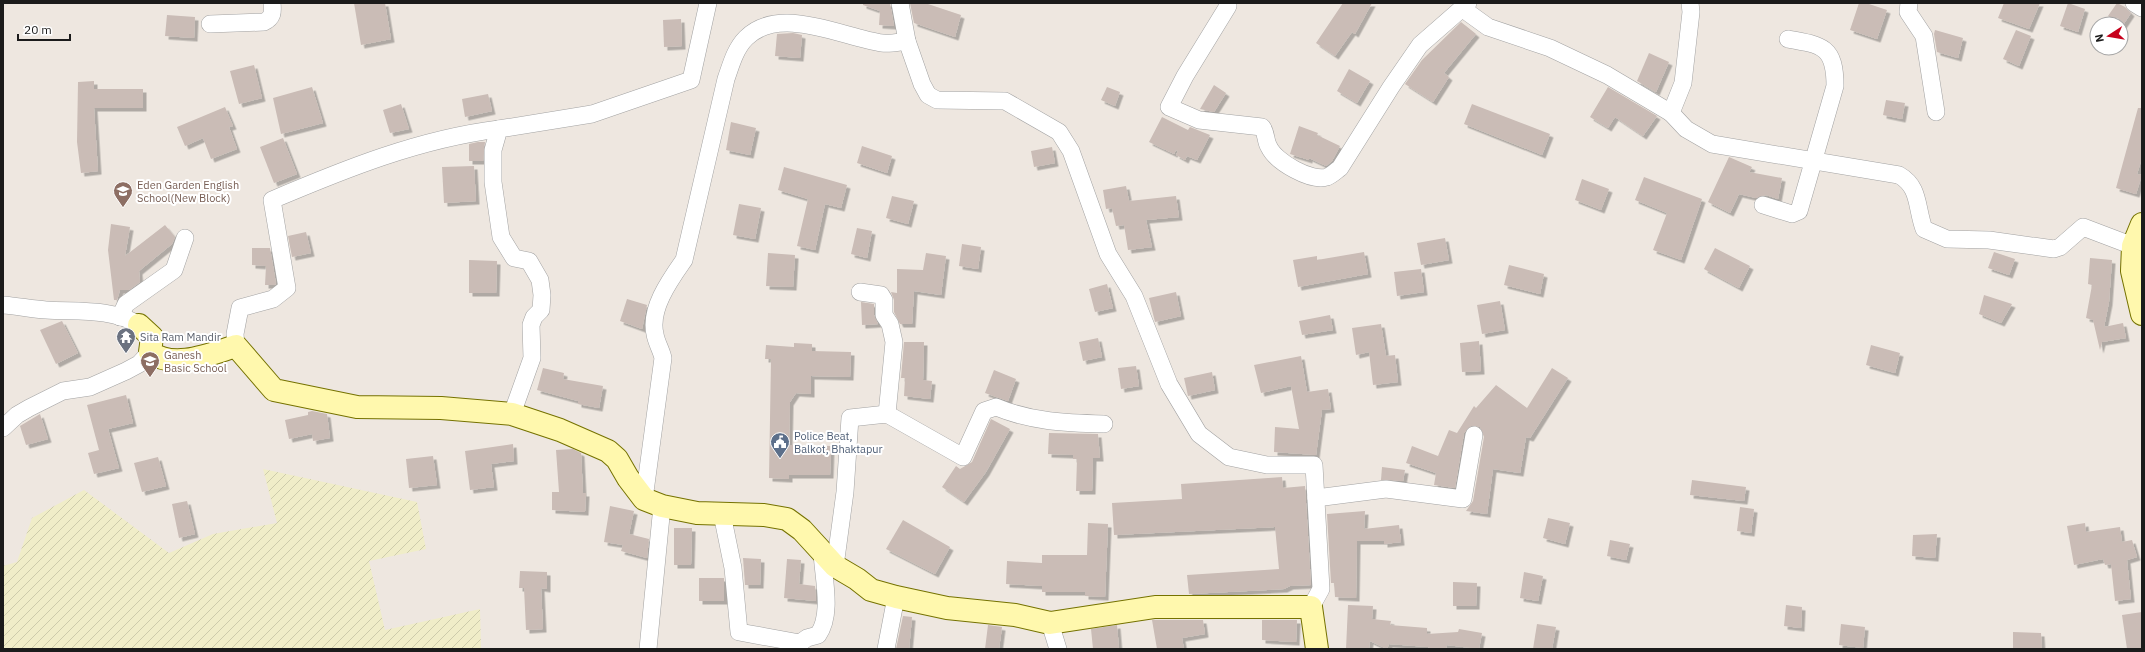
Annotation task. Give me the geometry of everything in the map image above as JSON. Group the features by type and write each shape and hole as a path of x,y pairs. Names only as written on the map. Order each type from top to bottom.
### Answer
{"street":[{"path":"210,24 264,22 269,20 273,14 272,3"},
{"path":"708,3 691,80 592,114 499,129 469,132 428,142 345,168 272,200 287,288 273,299 240,308 235,334 236,346 274,390 357,407 441,408 512,414 560,430 608,451 617,459 628,478 653,502 698,513 764,515 787,519 802,530 828,559 871,590 896,597 947,608 1015,615 1050,623 1155,607 1311,607"},
{"path":"900,3 907,41 928,95 938,100 1005,101 1059,132 1071,151 1108,254 1134,296 1169,384 1199,434 1229,457 1267,465 1314,465 1320,589 1311,607 1317,649"},
{"path":"1671,113 1683,83 1691,12 1690,3"},
{"path":"1909,3 1908,12 1924,36 1936,112"},
{"path":"2134,3 2142,8"},
{"path":"1228,6 1185,76 1169,107 1199,120 1262,127 1266,134 1268,147 1282,162 1310,177 1327,177 1340,168 1391,87 1420,45 1466,6 1488,28 1550,48 1607,75 1671,113 1686,129 1712,144 1794,159 1814,160 1898,176 1909,181 1915,191 1919,216 1924,229 1947,239 1989,240 2054,249 2060,247 2083,227 2133,246"},
{"path":"648,649 653,502 663,358 661,346 655,336 656,314 673,275 684,260 726,79 736,53 746,38 762,27 779,24 806,25 843,32 883,43 907,41"},
{"path":"1763,205 1792,214 1799,211 1835,86 1835,66 1828,53 1817,44 1788,39"},
{"path":"499,129 493,150 493,182 501,237 514,258 529,261 540,280 542,295 541,310 534,317 531,325 532,358 512,414"},
{"path":"2142,224 2133,246 2132,271 2142,314"},
{"path":"129,321 126,304 174,270 185,238"},
{"path":"860,292 881,295 884,300 884,315 890,324 894,342 887,414"},
{"path":"3,305 44,310 98,312 129,321 152,337 150,352 139,364 90,387 63,391 17,415 3,428"},
{"path":"150,352 158,358 183,360 200,358 236,346"},
{"path":"722,514 732,568 739,632 799,646 807,638 818,635 824,626 828,559 845,492 850,418 887,414 963,457 984,411 996,407 1017,416 1053,423 1104,424"},
{"path":"1316,498 1386,489 1463,499 1474,435"},
{"path":"886,649 896,597"},
{"path":"1050,623 1058,649"}],"shaded area":[{"path":"263,469 417,502 426,549 369,561 385,630 480,609 481,649 3,649 3,566 17,562 32,518 84,490 169,553 213,534 277,523"}],"building":[{"path":"354,3 385,3 391,39 361,45"},
{"path":"863,3 890,3 894,26 879,25 880,11 863,5"},
{"path":"910,3 925,3 961,15 955,37 914,23"},
{"path":"1343,3 1372,3 1355,34 1352,32 1335,56 1316,43"},
{"path":"1859,3 1866,3 1887,10 1877,39 1850,30"},
{"path":"2004,3 2040,3 2029,29 1998,18"},
{"path":"2068,3 2085,9 2078,32 2060,26"},
{"path":"2117,3 2125,7 2131,13 2129,16 2108,16"},
{"path":"167,15 195,17 194,38 165,36"},
{"path":"681,19 682,46 664,47 663,20"},
{"path":"1461,22 1476,34 1444,73 1449,77 1433,102 1405,84 1422,60"},
{"path":"1935,30 1963,38 1958,58 1937,52 1934,34"},
{"path":"2016,30 2031,36 2019,66 2003,59"},
{"path":"793,33 802,35 800,58 775,56 777,34"},
{"path":"1649,53 1669,62 1656,92 1637,81"},
{"path":"254,65 262,98 239,104 230,71"},
{"path":"1349,69 1370,81 1357,103 1337,91"},
{"path":"94,81 94,89 143,89 143,108 94,108 98,171 81,173 77,142 78,82"},
{"path":"1214,85 1226,93 1214,112 1200,109"},
{"path":"312,87 323,123 281,134 273,98"},
{"path":"1107,87 1120,92 1115,106 1101,100"},
{"path":"1608,87 1657,116 1643,136 1615,117 1608,128 1590,117"},
{"path":"488,94 492,111 465,117 462,99"},
{"path":"1886,100 1905,103 1902,119 1883,115"},
{"path":"401,104 409,129 390,133 383,110"},
{"path":"1472,104 1550,134 1542,155 1464,124"},
{"path":"225,107 233,126 229,127 237,149 211,159 203,138 185,146 177,127"},
{"path":"2138,108 2142,108 2142,158 2137,174 2142,175 2136,194 2116,188"},
{"path":"1162,117 1188,130 1190,127 1210,135 1197,160 1187,156 1185,160 1176,155 1178,151 1176,150 1174,154 1149,142"},
{"path":"731,122 756,128 750,155 726,150"},
{"path":"1299,126 1318,133 1317,135 1340,146 1332,161 1326,166 1309,158 1309,160 1290,154"},
{"path":"283,138 297,174 274,183 260,147"},
{"path":"485,142 483,161 469,161 469,144"},
{"path":"862,146 892,156 887,173 857,163"},
{"path":"1052,147 1055,163 1034,167 1031,151"},
{"path":"1729,157 1752,167 1749,172 1782,178 1778,199 1766,195 1756,198 1739,194 1730,213 1708,202"},
{"path":"474,166 476,201 444,203 442,167"},
{"path":"784,167 847,185 841,208 825,204 815,250 797,246 808,199 778,190"},
{"path":"1644,177 1702,199 1681,260 1653,250 1667,213 1635,200"},
{"path":"1582,179 1609,189 1601,210 1575,200"},
{"path":"1126,186 1129,201 1176,196 1179,217 1146,220 1152,247 1128,250 1124,225 1116,226 1112,208 1106,209 1103,190"},
{"path":"892,196 914,201 908,224 886,218"},
{"path":"739,204 761,208 755,239 733,235"},
{"path":"111,224 130,227 125,256 165,225 175,237 172,244 139,271 140,282 129,290 120,290 117,300 114,300 108,250"},
{"path":"857,228 872,231 867,258 851,254"},
{"path":"306,232 311,253 292,257 288,236"},
{"path":"1445,238 1449,260 1421,265 1417,243"},
{"path":"962,244 981,247 978,269 959,266"},
{"path":"252,248 270,248 276,284 265,285 266,266 252,265"},
{"path":"1715,248 1750,266 1739,288 1704,269"},
{"path":"1364,252 1368,274 1298,287 1293,260 1317,256 1317,260"},
{"path":"1994,252 2015,259 2009,275 1988,268"},
{"path":"768,253 795,255 793,287 766,286"},
{"path":"926,253 946,256 941,295 914,291 912,324 900,324 894,312 894,300 891,292 897,293 897,269 923,270"},
{"path":"2090,258 2112,260 2109,302 2104,327 2123,323 2126,338 2102,342 2100,350 2093,320 2086,318 2092,285 2088,284"},
{"path":"469,260 497,261 496,293 469,293"},
{"path":"1509,265 1544,274 1540,294 1504,285"},
{"path":"1421,269 1424,292 1397,296 1394,272"},
{"path":"1107,284 1113,308 1095,312 1089,289"},
{"path":"1176,292 1181,316 1155,322 1149,298"},
{"path":"1984,295 2012,304 2001,323 1979,314"},
{"path":"627,299 647,305 642,329 620,321"},
{"path":"1500,301 1505,330 1482,334 1477,305"},
{"path":"861,302 874,304 874,315 878,324 862,325"},
{"path":"1330,315 1333,330 1302,335 1299,321"},
{"path":"62,321 78,353 56,364 40,330"},
{"path":"1381,324 1386,356 1395,355 1398,382 1373,385 1369,352 1356,355 1352,328"},
{"path":"1098,338 1102,357 1083,361 1079,342"},
{"path":"1479,341 1481,371 1462,372 1460,343"},
{"path":"904,342 924,342 923,380 932,381 930,399 904,396 905,378 901,378"},
{"path":"794,343 812,344 812,351 851,352 850,377 811,376 811,394 796,393 790,402 789,445 831,446 830,475 789,475 789,479 769,478 771,359 765,359 766,345 794,347"},
{"path":"1871,345 1900,353 1895,373 1866,365"},
{"path":"1301,356 1307,392 1328,389 1331,409 1322,410 1316,455 1274,452 1275,427 1299,429 1291,386 1261,393 1254,365"},
{"path":"1136,366 1139,386 1121,389 1118,368"},
{"path":"543,368 564,373 563,379 603,386 599,408 578,404 578,401 537,390"},
{"path":"1552,368 1568,378 1530,438 1526,437 1520,473 1493,469 1487,514 1466,511 1473,501 1484,437 1480,427 1471,426 1464,433 1455,488 1434,485 1436,473 1406,463 1412,446 1438,456 1449,430 1457,433 1474,406 1476,408 1496,385 1527,408"},
{"path":"994,370 1016,379 1008,401 985,393"},
{"path":"1212,372 1215,390 1188,396 1184,378"},
{"path":"126,395 133,423 108,429 119,468 94,474 88,453 99,450 87,405"},
{"path":"312,411 327,414 330,438 313,441 312,434 289,439 285,420 308,415 308,412"},
{"path":"40,414 48,439 26,445 20,426"},
{"path":"991,419 1010,429 986,472 964,502 942,487 956,466 960,469 972,462"},
{"path":"1049,433 1098,434 1100,458 1093,458 1092,491 1076,491 1077,459 1073,459 1073,455 1048,454"},
{"path":"513,444 514,461 491,464 494,487 470,490 465,451"},
{"path":"573,449 581,453 583,493 586,493 585,512 552,510 552,492 559,492 556,450"},
{"path":"433,456 437,485 409,488 406,459"},
{"path":"158,457 166,486 142,492 134,463"},
{"path":"1382,467 1405,470 1403,481 1381,480"},
{"path":"1282,477 1283,488 1305,486 1311,585 1290,586 1284,589 1189,594 1187,575 1279,569 1275,527 1114,535 1112,503 1182,499 1181,484"},
{"path":"1692,480 1746,487 1744,501 1690,495"},
{"path":"187,501 195,534 179,538 172,504"},
{"path":"610,506 634,511 629,534 649,539 647,558 621,551 623,545 604,542"},
{"path":"1740,507 1754,509 1751,533 1737,531"},
{"path":"1365,511 1364,529 1399,525 1401,542 1384,544 1384,541 1357,541 1356,598 1335,597 1334,583 1331,583 1327,514"},
{"path":"1548,518 1570,523 1565,544 1543,538"},
{"path":"903,520 950,547 935,574 886,549"},
{"path":"1088,523 1108,524 1105,597 1085,596 1085,592 1042,592 1042,586 1006,584 1007,561 1042,563 1042,555 1087,555"},
{"path":"2085,523 2086,532 2120,527 2122,542 2132,540 2137,557 2127,560 2131,599 2115,601 2111,564 2105,565 2103,559 2074,565 2067,526"},
{"path":"674,528 692,528 691,565 674,565"},
{"path":"1937,534 1935,558 1912,556 1913,535"},
{"path":"1610,540 1630,544 1626,560 1607,556"},
{"path":"743,558 761,559 760,585 745,585"},
{"path":"787,559 801,560 799,584 815,586 816,601 784,598"},
{"path":"520,571 547,572 547,589 541,588 543,629 526,630 524,588 519,588"},
{"path":"1524,572 1543,576 1538,601 1520,598"},
{"path":"699,578 724,578 724,601 699,601"},
{"path":"1453,582 1477,583 1476,606 1453,606"},
{"path":"1348,605 1373,606 1372,619 1391,621 1390,625 1427,628 1427,634 1458,632 1459,629 1482,633 1479,649 1447,645 1446,649 1429,649 1428,647 1389,644 1387,649 1370,641 1369,649 1346,649"},
{"path":"1786,605 1802,607 1801,628 1784,626"},
{"path":"2142,612 2142,649 2127,649 2122,615"},
{"path":"903,616 912,617 909,649 896,649"},
{"path":"1152,620 1203,620 1205,634 1182,638 1184,649 1157,649"},
{"path":"1262,620 1297,620 1296,642 1262,640"},
{"path":"1537,624 1556,627 1552,649 1533,649"},
{"path":"1841,624 1865,627 1863,648 1839,645"},
{"path":"988,625 1002,627 999,649 985,649"},
{"path":"1117,625 1119,649 1093,649 1091,629"},
{"path":"2013,632 2041,633 2042,649 2013,649"}],"place":[{"name":"Eden Garden English School(New Block)","path":"123,208"},
{"name":"Sita Ram Mandir","path":"126,354"},
{"name":"Ganesh Basic School","path":"150,378"},
{"name":"Police Beat, Balkot, Bhaktapur","path":"780,459"}]}
